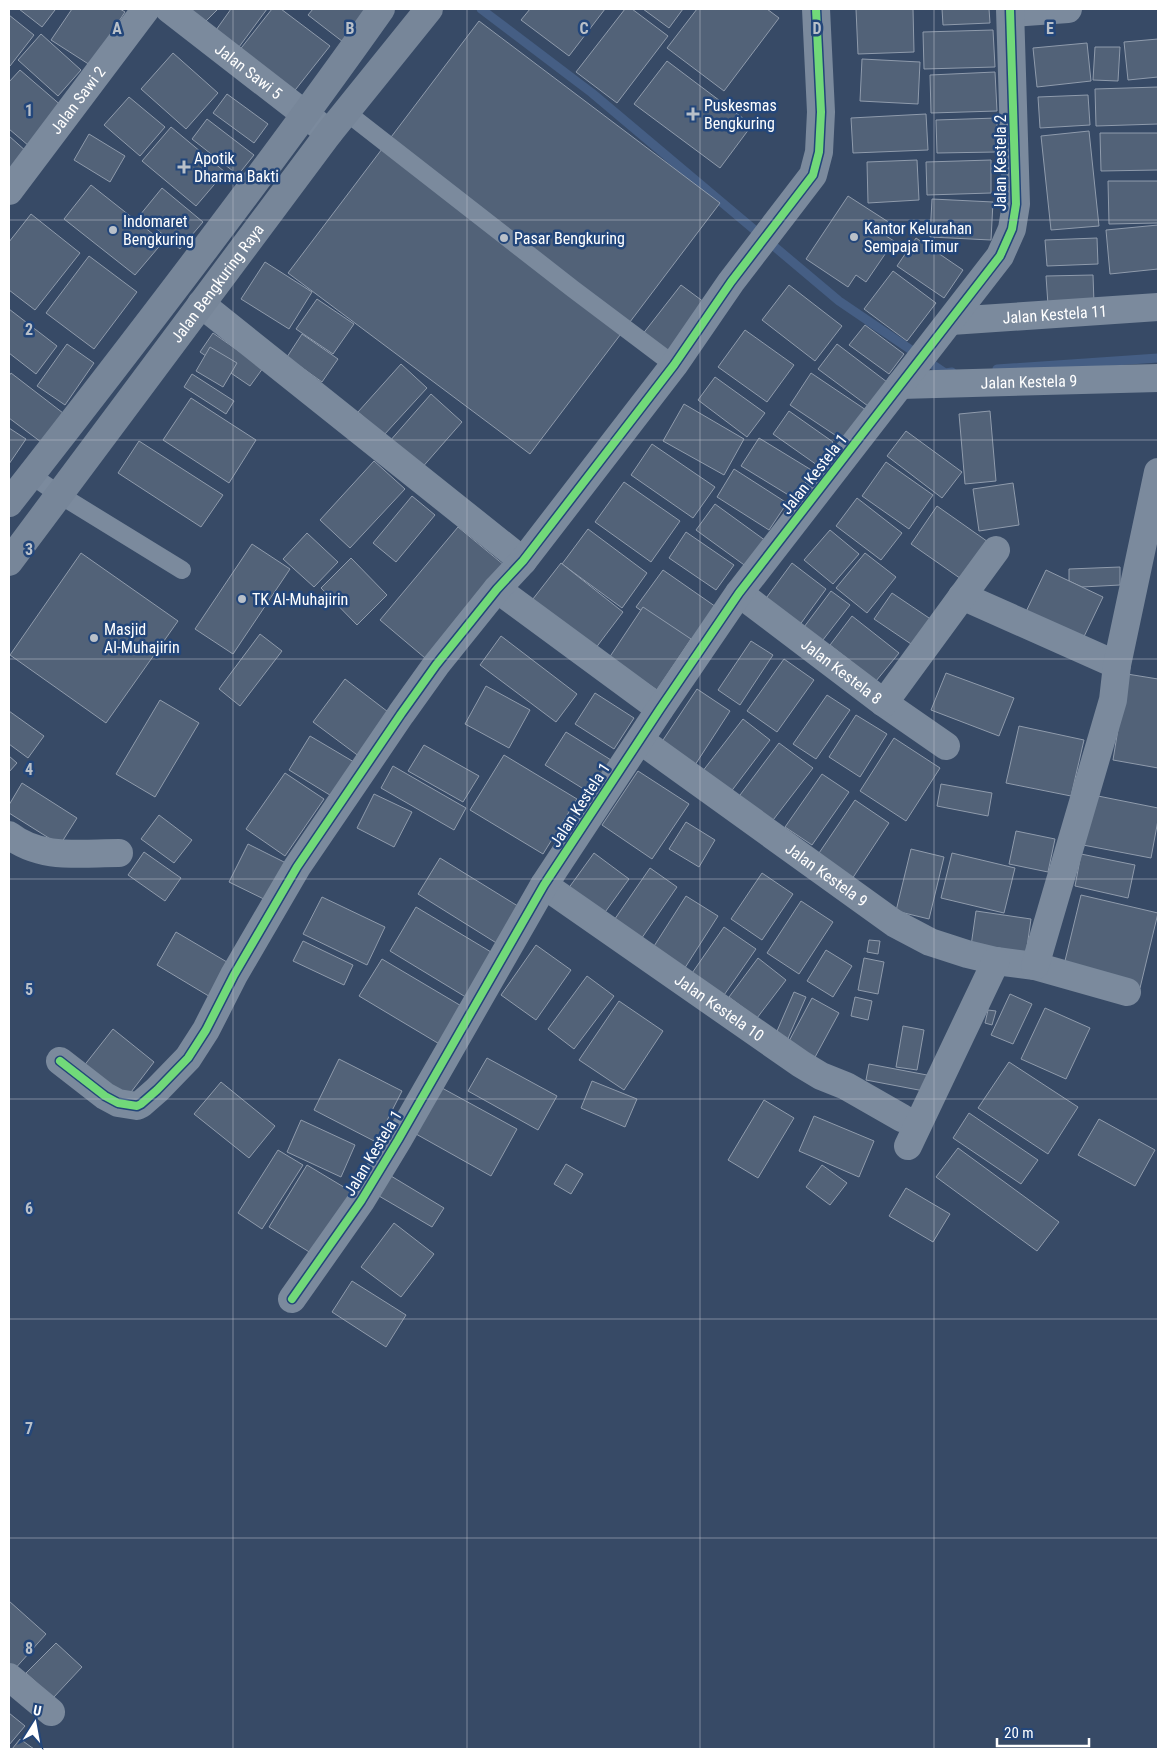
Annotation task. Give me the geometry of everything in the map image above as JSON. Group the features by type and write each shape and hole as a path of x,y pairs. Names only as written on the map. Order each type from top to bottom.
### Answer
{"street":[{"name":"Jalan Sawi 2","path":"9,191 146,9"},
{"name":"Jalan Sawi 5","path":"168,9 329,133"},
{"name":"Jalan Bengkuring Raya","path":"9,503 126,354 306,115 381,9"},
{"name":"Jalan Bengkuring Raya","path":"9,562 329,133 429,9"},
{"path":"60,1060 105,1096 118,1103 137,1106 157,1090 188,1058 206,1030 234,975 297,867 401,714 436,665 522,561 674,365 731,282 813,175 819,152 821,112 816,9"},
{"path":"1011,11 1068,9"},
{"name":"Jalan Kestela 2","path":"922,355 951,321 1000,256 1012,229 1016,204 1016,172 1011,11"},
{"path":"201,304 522,561"},
{"name":"Jalan Kestela 11","path":"951,321 1158,307"},
{"name":"Jalan Kestela 1","path":"292,1299 361,1201 544,885 660,709 739,593 922,355"},
{"name":"Jalan Kestela 9","path":"900,385 1158,378"},
{"path":"1035,966 1113,700 1117,665 1158,472"},
{"path":"884,704 996,550"},
{"path":"497,589 660,709"},
{"name":"Jalan Kestela 8","path":"739,593 884,704 946,746"},
{"path":"962,596 1117,665"},
{"name":"Jalan Kestela 9","path":"640,740 894,923 930,942 996,961 1035,966 1127,992"},
{"path":"9,835 34,850 49,853 119,853"},
{"name":"Jalan Kestela 10","path":"544,885 801,1064 822,1076 846,1086 902,1118"},
{"path":"908,1146 996,961"},
{"path":"9,1677 50,1712"}],"lane":[{"path":"346,112 573,289 674,365"},
{"path":"31,475 182,570"}],"building":[{"path":"19,9 53,9 55,10 42,27"},
{"path":"72,9 120,9 125,12 90,65 51,40"},
{"path":"186,9 218,9 203,24"},
{"path":"231,9 267,9 239,47 216,30"},
{"path":"272,9 281,9 330,46 292,94 238,52"},
{"path":"313,9 375,9 347,45 308,15"},
{"path":"530,9 605,9 569,56 521,20"},
{"path":"625,9 632,9 668,36 617,103 576,72"},
{"path":"643,9 683,9 669,28"},
{"name":"Puskesmas Bengkuring","path":"697,9 767,9 779,18 724,91 667,48"},
{"path":"856,9 913,9 914,52 858,54"},
{"path":"942,9 989,9 990,23 943,25"},
{"path":"9,15 34,35 10,66 9,65"},
{"name":"Pasar Bengkuring","path":"479,21 720,203 530,454 288,273"},
{"path":"993,30 995,67 924,69 923,32"},
{"path":"41,34 81,70 58,96 18,60"},
{"path":"1158,39 1158,77 1128,80 1124,42"},
{"path":"1087,43 1091,81 1037,87 1033,48"},
{"path":"1095,47 1120,47 1118,81 1093,80"},
{"path":"173,53 218,93 186,129 141,89"},
{"path":"862,59 920,62 918,104 860,101"},
{"name":"Puskesmas Bengkuring","path":"667,61 752,125 720,168 634,104"},
{"path":"20,70 63,107 29,146 9,129 9,82"},
{"path":"995,72 997,111 931,113 930,75"},
{"path":"1158,87 1158,124 1096,126 1095,89"},
{"path":"227,94 268,124 254,143 213,113"},
{"path":"1088,95 1090,125 1040,128 1038,97"},
{"path":"129,97 165,127 140,156 104,125"},
{"path":"926,114 928,150 853,153 851,118"},
{"path":"997,118 997,152 937,153 936,120"},
{"path":"207,119 254,155 238,175 192,139"},
{"name":"Apotik Dharma Bakti","path":"171,127 225,172 196,206 142,161"},
{"path":"1089,131 1099,226 1051,230 1041,136"},
{"path":"1100,133 1158,133 1158,170 1101,171"},
{"path":"89,134 125,156 110,182 74,160"},
{"path":"9,136 27,152 9,172"},
{"path":"917,160 919,200 868,203 867,162"},
{"path":"991,160 991,193 927,195 926,162"},
{"path":"1108,181 1158,181 1158,223 1109,224"},
{"name":"Indomaret Bengkuring","path":"91,185 163,242 135,275 64,219"},
{"path":"162,188 203,222 180,249 140,215"},
{"name":"Kantor Kelurahan Sempaja Timur","path":"848,196 890,223 883,234 894,241 866,282 856,275 848,287 806,259"},
{"path":"932,199 993,202 991,240 930,237"},
{"path":"31,214 80,253 35,310 9,290 9,242"},
{"path":"1158,225 1158,269 1110,274 1106,230"},
{"path":"916,238 963,270 944,298 897,266"},
{"path":"1097,238 1098,264 1047,266 1045,240"},
{"path":"89,256 137,292 94,349 46,313"},
{"path":"265,262 312,292 289,329 241,299"},
{"path":"893,271 936,303 907,341 864,309"},
{"path":"1093,275 1094,303 1048,305 1046,276"},
{"path":"681,285 708,305 669,356 642,335"},
{"path":"789,285 842,326 815,361 762,320"},
{"path":"317,299 354,324 333,354 296,329"},
{"path":"9,309 57,346 36,374 9,353"},
{"path":"865,325 904,354 889,374 849,345"},
{"path":"745,330 794,365 767,402 718,367"},
{"path":"213,333 263,368 250,386 200,352"},
{"path":"302,334 338,359 322,382 287,357"},
{"path":"67,344 94,363 65,405 37,386"},
{"path":"837,344 887,382 868,406 818,369"},
{"path":"210,347 237,363 223,387 196,371"},
{"path":"401,364 427,388 384,435 358,412"},
{"path":"11,373 63,413 41,442 9,418 9,376"},
{"path":"811,373 866,410 844,441 790,405"},
{"path":"192,374 234,401 226,414 184,387"},
{"path":"715,377 765,413 747,437 698,400"},
{"path":"431,394 462,422 420,470 389,442"},
{"path":"191,398 256,440 229,483 163,440"},
{"path":"684,404 744,439 724,475 663,441"},
{"path":"789,411 833,442 817,465 773,434"},
{"path":"990,411 996,481 965,484 959,414"},
{"path":"9,428 26,439 9,464"},
{"path":"906,431 962,472 942,498 887,456"},
{"path":"759,438 813,471 795,499 741,466"},
{"path":"139,441 223,495 201,527 118,473"},
{"path":"652,444 715,487 693,518 631,475"},
{"path":"374,461 405,489 350,548 320,520"},
{"path":"886,462 933,495 909,529 862,496"},
{"path":"734,469 787,503 769,530 717,497"},
{"path":"624,482 680,521 651,562 595,522"},
{"path":"1013,483 1019,525 979,531 973,489"},
{"path":"412,496 435,515 396,562 373,543"},
{"path":"857,498 902,533 881,560 836,526"},
{"path":"715,504 766,541 747,567 696,530"},
{"path":"937,506 991,544 964,581 911,544"},
{"path":"458,527 504,565 425,658 380,620"},
{"path":"588,529 647,573 622,608 562,564"},
{"path":"830,530 859,554 833,584 804,560"},
{"path":"686,532 734,565 716,590 669,558"},
{"path":"307,533 338,562 314,587 283,559"},
{"name":"TK Al-Muhajirin","path":"252,544 290,569 233,654 195,629"},
{"name":"Masjid Al-Muhajirin","path":"81,553 178,621 106,723 10,655"},
{"path":"865,553 896,577 867,613 836,588"},
{"path":"351,558 387,595 357,625 321,588"},
{"path":"561,563 623,612 592,653 529,604"},
{"path":"792,563 826,589 799,626 764,601"},
{"path":"1120,567 1120,585 1082,587 1069,581 1069,569"},
{"path":"663,570 719,609 692,646 636,607"},
{"path":"1046,570 1103,597 1079,647 1022,620"},
{"path":"831,591 850,605 819,645 801,631"},
{"path":"892,593 932,620 914,646 874,619"},
{"path":"643,607 691,639 657,690 609,658"},
{"path":"852,616 899,653 876,681 830,645"},
{"path":"260,634 282,651 240,706 219,689"},
{"path":"501,636 577,694 556,722 480,665"},
{"path":"751,641 773,655 740,705 718,690"},
{"path":"784,659 814,680 777,732 747,711"},
{"path":"946,673 1014,698 999,736 931,710"},
{"path":"1127,674 1158,679 1158,768 1113,760"},
{"path":"345,679 396,718 364,760 313,722"},
{"path":"486,686 530,710 509,748 465,724"},
{"path":"697,689 730,711 695,765 661,743"},
{"path":"595,693 634,718 614,749 575,724"},
{"path":"827,695 850,710 816,759 793,744"},
{"path":"160,700 199,723 155,797 116,774"},
{"path":"9,711 44,736 28,758 9,744"},
{"path":"856,715 887,734 860,777 829,757"},
{"path":"743,719 770,740 730,793 702,772"},
{"path":"1019,726 1084,740 1071,796 1006,783"},
{"path":"566,732 611,760 590,793 545,765"},
{"path":"310,736 359,765 338,800 289,770"},
{"path":"894,738 940,768 906,821 860,791"},
{"path":"779,743 813,768 770,824 737,799"},
{"path":"424,745 479,776 463,802 408,771"},
{"path":"504,755 577,799 543,854 470,810"},
{"path":"9,756 17,763 9,772"},
{"path":"393,766 466,808 454,830 381,788"},
{"path":"638,771 689,804 652,859 602,825"},
{"path":"285,773 324,799 285,856 246,829"},
{"path":"822,774 849,792 812,845 785,827"},
{"path":"22,783 77,818 60,845 9,813 9,805"},
{"path":"941,784 992,793 988,816 937,806"},
{"path":"374,794 412,812 394,847 357,828"},
{"path":"1093,795 1158,808 1158,820 1151,858 1083,845"},
{"path":"855,800 889,823 852,879 817,856"},
{"path":"159,815 192,840 174,863 141,839"},
{"path":"686,822 715,840 699,867 669,849"},
{"path":"1016,831 1055,839 1048,872 1009,864"},
{"path":"248,844 292,866 274,904 229,882"},
{"path":"911,849 944,857 929,919 896,911"},
{"path":"144,852 181,878 165,901 128,875"},
{"path":"594,853 629,879 603,915 568,889"},
{"path":"952,853 1015,868 1004,913 941,898"},
{"path":"1081,854 1135,865 1128,898 1075,886"},
{"path":"440,858 521,908 498,944 418,894"},
{"path":"650,868 677,887 637,945 610,926"},
{"path":"762,873 793,894 762,940 731,919"},
{"path":"1081,895 1158,913 1140,988 1063,969"},
{"path":"686,896 718,916 681,974 649,954"},
{"path":"322,897 385,927 367,965 303,934"},
{"path":"801,901 833,922 799,974 767,953"},
{"path":"416,907 496,955 469,999 390,951"},
{"path":"976,911 1031,919 1026,954 971,946"},
{"path":"724,927 756,949 722,998 690,976"},
{"path":"176,932 232,965 212,998 157,965"},
{"path":"869,940 880,941 878,954 867,952"},
{"path":"303,941 353,965 344,985 293,961"},
{"path":"536,945 571,970 536,1020 501,995"},
{"path":"826,950 852,966 833,997 807,981"},
{"path":"758,958 786,980 757,1018 729,997"},
{"path":"864,958 884,962 878,994 858,990"},
{"path":"382,959 463,1007 441,1045 359,996"},
{"path":"587,976 614,996 574,1049 548,1029"},
{"path":"794,992 806,997 786,1043 774,1038"},
{"path":"1010,994 1032,1004 1013,1044 991,1035"},
{"path":"855,997 872,1001 868,1020 851,1016"},
{"path":"812,998 839,1013 814,1059 787,1045"},
{"path":"619,1001 663,1031 624,1090 579,1060"},
{"path":"1045,1008 1090,1028 1066,1079 1021,1059"},
{"path":"988,1010 996,1011 992,1025 985,1023"},
{"path":"903,1026 924,1030 917,1070 896,1067"},
{"path":"113,1029 154,1062 125,1100 83,1067"},
{"path":"487,1058 557,1096 538,1130 468,1091"},
{"path":"339,1059 402,1091 376,1142 314,1110"},
{"path":"1009,1062 1078,1107 1048,1154 978,1108"},
{"path":"869,1064 927,1075 924,1091 866,1080"},
{"path":"592,1081 637,1099 625,1127 581,1108"},
{"path":"221,1082 275,1126 249,1158 194,1114"},
{"path":"442,1088 517,1129 491,1176 416,1134"},
{"path":"764,1100 794,1118 758,1178 728,1160"},
{"path":"969,1113 1038,1160 1021,1184 953,1138"},
{"path":"814,1116 874,1141 859,1177 799,1151"},
{"path":"1099,1119 1155,1150 1135,1186 1078,1155"},
{"path":"301,1120 355,1145 341,1177 287,1152"},
{"path":"958,1148 1059,1222 1037,1251 936,1177"},
{"path":"278,1150 303,1165 262,1229 238,1213"},
{"path":"566,1164 583,1174 571,1194 554,1184"},
{"path":"307,1165 357,1195 319,1258 269,1227"},
{"path":"822,1165 847,1183 830,1205 806,1187"},
{"path":"391,1176 444,1208 432,1227 379,1196"},
{"path":"906,1188 950,1214 933,1242 889,1216"},
{"path":"394,1223 434,1254 401,1297 361,1267"},
{"path":"352,1281 406,1315 386,1347 332,1312"},
{"path":"9,1601 46,1634 13,1671 9,1668"},
{"path":"56,1643 82,1667 53,1698 26,1673"},
{"path":"9,1713 25,1726 9,1745"},
{"path":"20,1739 34,1749 12,1749"}],"waterway":[{"path":"481,9 592,93 839,301 945,373 952,372"},
{"path":"997,369 1158,358"}],"cycle path":[{"path":"60,1061 105,1096 118,1103 137,1106 157,1090 188,1058 206,1030 234,975 297,867 401,714 436,665 497,589 523,561 674,365 731,282 813,175 819,152 821,112 816,9"},
{"path":"292,1299 361,1201 544,885 660,709 739,593 1000,256 1012,229 1016,204 1010,9"}],"place":[{"name":"Puskesmas Bengkuring","path":"693,114"},
{"name":"Apotik Dharma Bakti","path":"184,167"},
{"name":"Indomaret Bengkuring","path":"113,230"},
{"name":"Kantor Kelurahan Sempaja Timur","path":"854,237"},
{"name":"Pasar Bengkuring","path":"504,238"},
{"name":"TK Al-Muhajirin","path":"242,599"},
{"name":"Masjid Al-Muhajirin","path":"94,638"}]}
